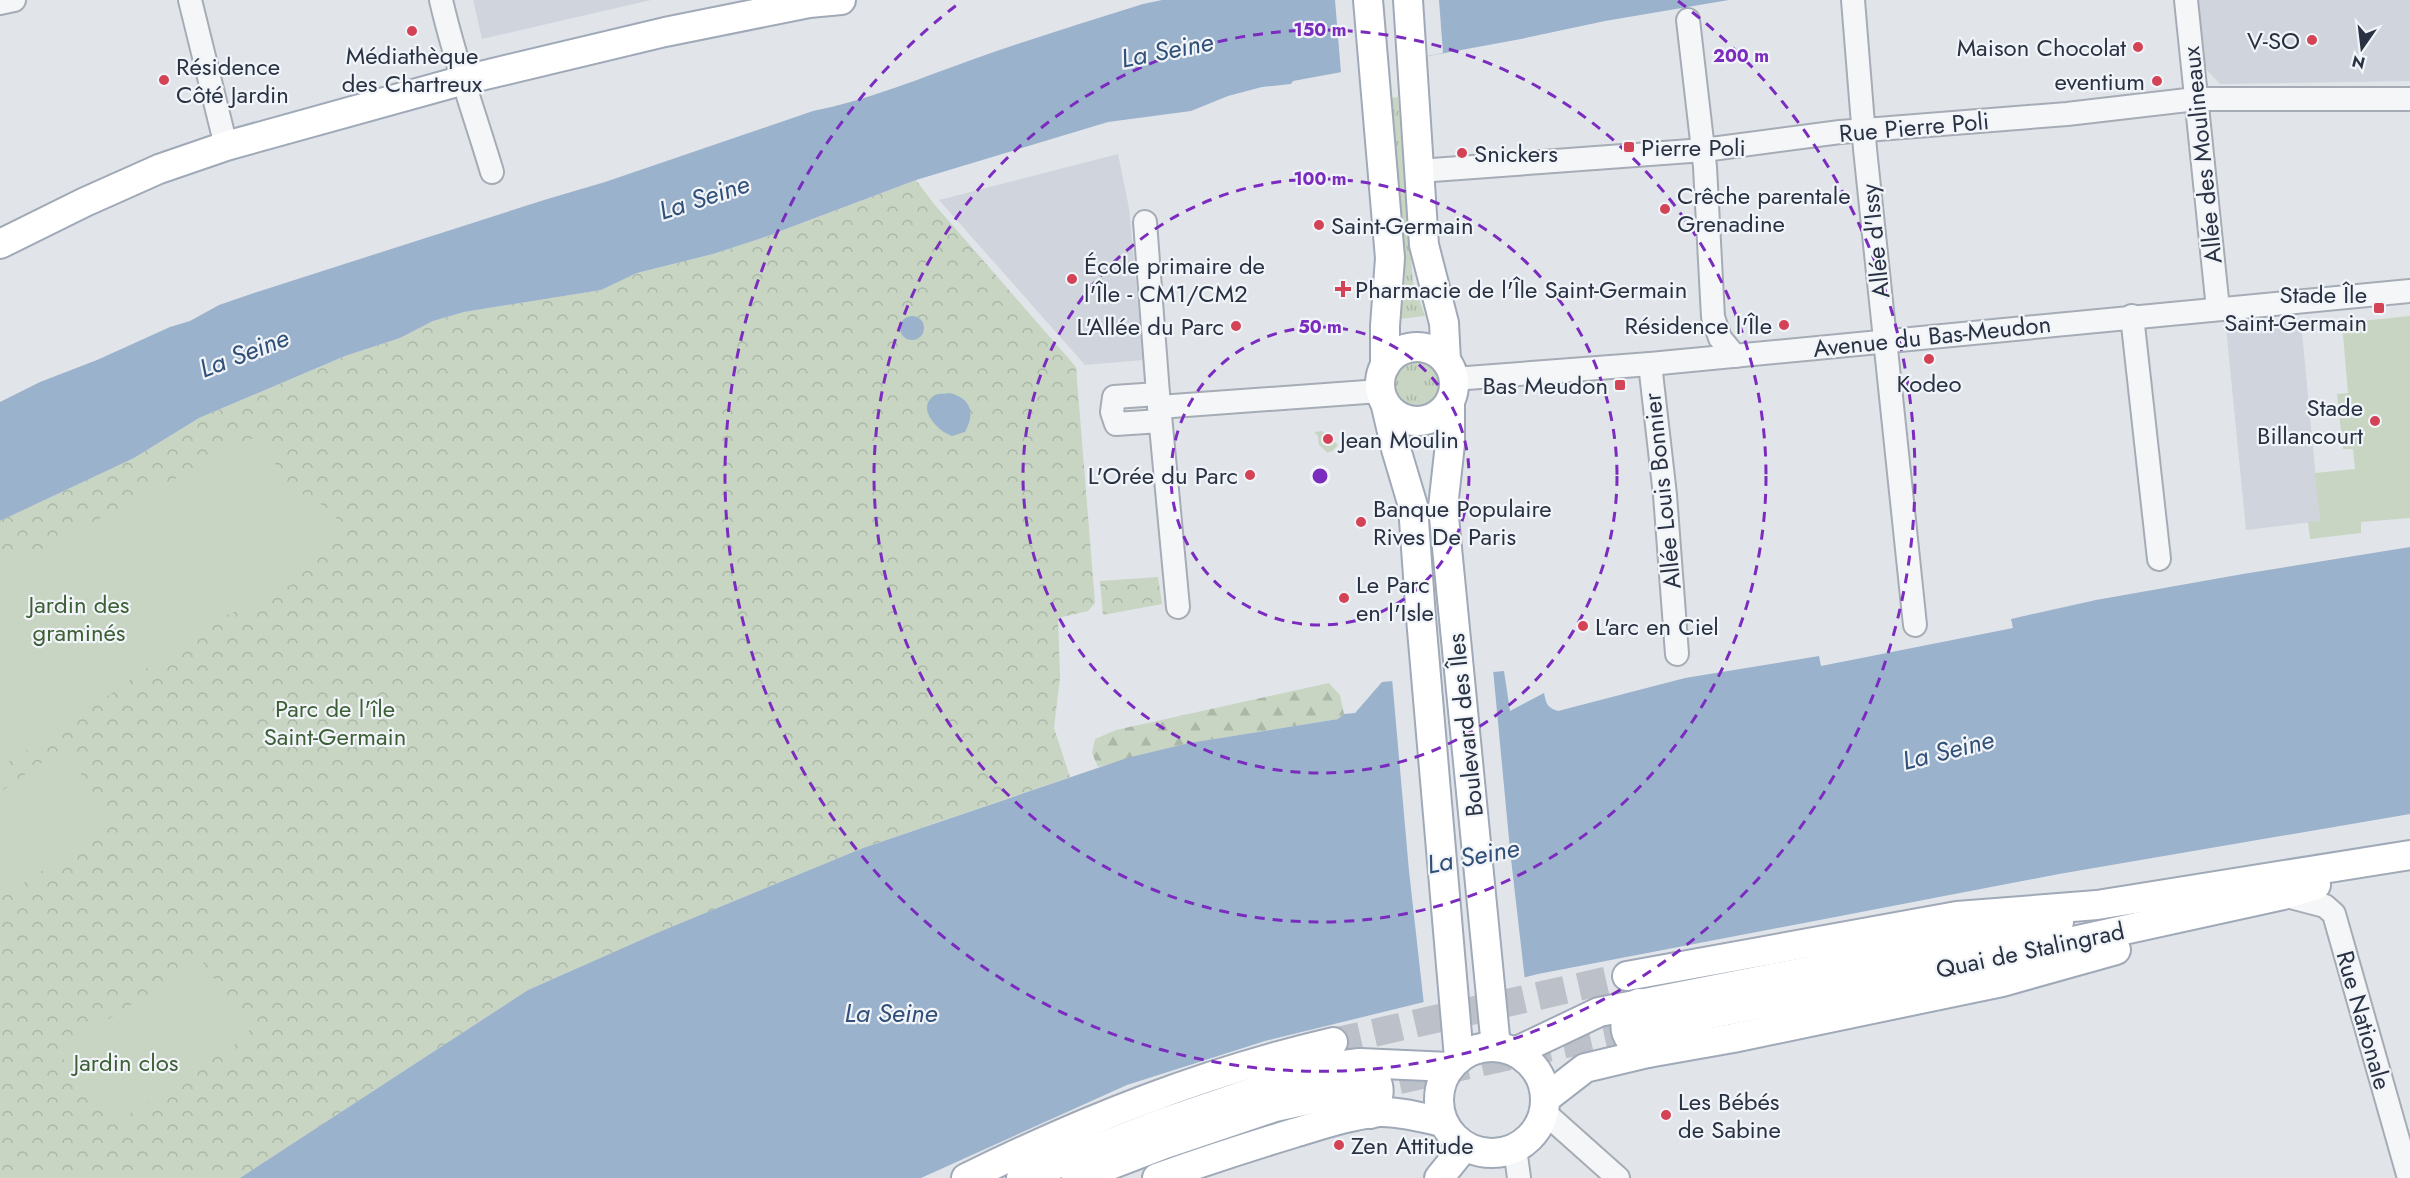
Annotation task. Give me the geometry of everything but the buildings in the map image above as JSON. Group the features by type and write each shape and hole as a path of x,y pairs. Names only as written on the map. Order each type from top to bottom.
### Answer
{"main road":[{"path":"3,244 85,201 138,178 226,146 464,80 665,32 814,2 842,0"},
{"name":"Boulevard des Îles","path":"1368,0 1390,258 1384,326 1384,387 1396,449 1413,506 1455,1003 1454,1063"},
{"name":"Boulevard des Îles","path":"1408,0 1424,244 1444,323 1450,381 1449,444 1443,507 1491,995 1505,1050"},
{"path":"1421,347 1435,352 1450,381 1442,412 1432,418 1419,421 1407,420 1395,415 1384,387 1394,355 1407,348 1421,347"},
{"name":"Quai de Stalingrad","path":"1645,1027 1996,958 2283,895 2408,855"},
{"name":"Quai de Stalingrad","path":"2097,905 2408,855"},
{"path":"1627,976 1957,916 2097,905"},
{"path":"1544,1105 1585,1068 1645,1027 2057,924 2097,905"},
{"path":"1505,1050 1599,1012 1645,1027"},
{"path":"966,1178 1030,1146 1148,1096 1264,1058 1332,1042"},
{"path":"1076,1178 1164,1144 1275,1107 1363,1088 1454,1063 1476,1049 1505,1050 1527,1060 1536,1071 1542,1085 1544,1105 1538,1126 1528,1139 1515,1148 1498,1153 1481,1152 1465,1146 1452,1136 1443,1122 1439,1108 1439,1094 1442,1080 1454,1063"},
{"path":"1021,1178 1182,1116 1343,1065 1382,1112 1443,1122"},
{"path":"1157,1178 1328,1123 1363,1088"},
{"path":"1439,1178 1465,1146"}],"street":[{"path":"0,3 14,0"},
{"path":"190,0 226,146"},
{"path":"441,0 450,42 492,172"},
{"name":"Allée d'Issy","path":"1853,0 1864,130 1915,625"},
{"name":"Allée des Moulineaux","path":"2186,0 2218,309"},
{"path":"1688,20 1704,150 1713,316 1719,338 1735,356"},
{"name":"Rue Pierre Poli","path":"1419,171 1704,150 1864,130 2077,113 2196,99 2410,99"},
{"path":"1145,222 1159,407 1178,607"},
{"name":"Avenue du Bas-Meudon","path":"1450,381 1683,361 2410,291"},
{"path":"1683,361 1706,336 1713,316"},
{"path":"2132,316 2160,559"},
{"name":"Allée Louis Bonnier","path":"1650,364 1665,495 1677,654"},
{"path":"1159,407 1384,387"},
{"name":"Rue Nationale","path":"2283,895 2325,906 2334,914 2409,1178"},
{"path":"1544,1105 1618,1178"},
{"path":"1515,1148 1519,1178"}],"shaded area":[{"path":"473,0 651,0 482,39"},
{"name":"V-SO","path":"2198,0 2410,0 2410,81 2220,84 2205,68"},
{"name":"École primaire de l'Île - CM1/CM2","path":"1118,154 1129,208 1143,360 1085,365 939,200"},
{"path":"2288,321 2301,322 2320,521 2246,530 2226,327"}],"green space":[{"path":"1398,97 1413,282 1425,316 1399,319 1405,280 1390,98"},
{"name":"Parc de l'île Saint-Germain","path":"916,180 934,204 1076,367 1095,603 1088,611 1058,618 1060,677 1054,728 1070,777 863,848 659,932 528,990 240,1178 0,1178 0,521 134,458 199,418 345,356 400,338 433,321 464,312 601,290 637,273 713,254 762,238"},
{"name":"Stade Billancourt","path":"2410,316 2410,518 2361,522 2361,533 2310,539 2308,522 2320,521 2315,473 2355,469 2353,449 2343,449 2337,394 2348,393 2342,323"},
{"path":"1417,361 1426,362 1433,368 1439,375 1439,393 1433,400 1426,406 1417,407 1408,406 1401,400 1395,393 1394,384 1395,375 1401,368 1408,362"},
{"path":"1322,431 1338,445 1331,452 1328,453 1319,445 1318,436 1314,432"},
{"name":"Jardin des graminés","path":"253,438 270,450 282,482 338,514 319,555 293,584 209,624 60,730 0,767 0,559 41,549"},
{"path":"1158,577 1162,604 1103,615 1100,581"},
{"path":"1329,683 1340,695 1344,714 1338,719 1189,743 1098,767 1092,753 1095,739 1116,730"},
{"path":"63,748 114,822 0,899 0,792"},
{"name":"Jardin clos","path":"202,961 251,1034 112,1125 57,1051"}],"water":[{"name":"La Seine","path":"1162,0 1729,0 1605,21 1521,39 1293,81 1291,84 1262,87 1228,96 1191,111 1108,122 916,180 762,238 713,254 637,273 601,290 464,312 433,321 400,338 345,356 199,418 134,458 0,521 0,402 40,382 97,360 170,327 190,321 219,305 254,293 605,182 813,111 874,95 1058,31"},
{"path":"912,316 921,319 924,328 921,337 912,340 903,337 900,328 903,319"},
{"path":"950,393 963,399 970,408 970,419 965,432 952,436 940,429 930,418 927,406 929,400 935,395"},
{"name":"La Seine","path":"2410,547 2410,814 2059,874 1538,974 1265,1041 1127,1085 921,1178 240,1178 528,990 659,932 863,848 1127,758 1189,743 1338,719 1344,714 1355,713 1382,682 1504,671 1510,711 1544,693 1548,705 1558,711 1685,678 1819,656 1821,666 2013,628 2011,619 2096,600"}],"pier":[{"path":"1335,0 1439,0 1443,53 1341,73"},
{"path":"1493,669 1525,981 1424,1005 1409,871 1392,678"}],"tunnel":[{"path":"1333,1042 1627,976"},
{"path":"1358,1089 1649,1026"}],"place":[{"name":"Médiathèque des Chartreux","path":"412,31"},
{"name":"V-SO","path":"2312,40"},
{"name":"Maison Chocolat","path":"2138,47"},
{"name":"Résidence Côté Jardin","path":"164,80"},
{"name":"eventium","path":"2157,81"},
{"name":"Pierre Poli","path":"1629,147"},
{"name":"Snickers","path":"1462,153"},
{"name":"Crêche parentale Grenadine","path":"1665,209"},
{"name":"Saint-Germain","path":"1319,225"},
{"name":"École primaire de l'Île - CM1/CM2","path":"1072,279"},
{"name":"Pharmacie de l'Île Saint-Germain","path":"1343,289"},
{"name":"Stade Île Saint-Germain","path":"2379,308"},
{"name":"Résidence l'Île","path":"1784,325"},
{"name":"L'Allée du Parc","path":"1236,326"},
{"name":"Kodeo","path":"1929,359"},
{"name":"Bas Meudon","path":"1620,385"},
{"name":"Stade Billancourt","path":"2375,421"},
{"name":"Jean Moulin","path":"1328,439"},
{"name":"L'Orée du Parc","path":"1250,475"},
{"name":"Banque Populaire Rives De Paris","path":"1361,522"},
{"name":"Le Parc en l'Isle","path":"1344,598"},
{"name":"L'arc en Ciel","path":"1583,626"},
{"name":"Les Bébés de Sabine","path":"1666,1115"},
{"name":"Zen Attitude","path":"1339,1145"}]}
